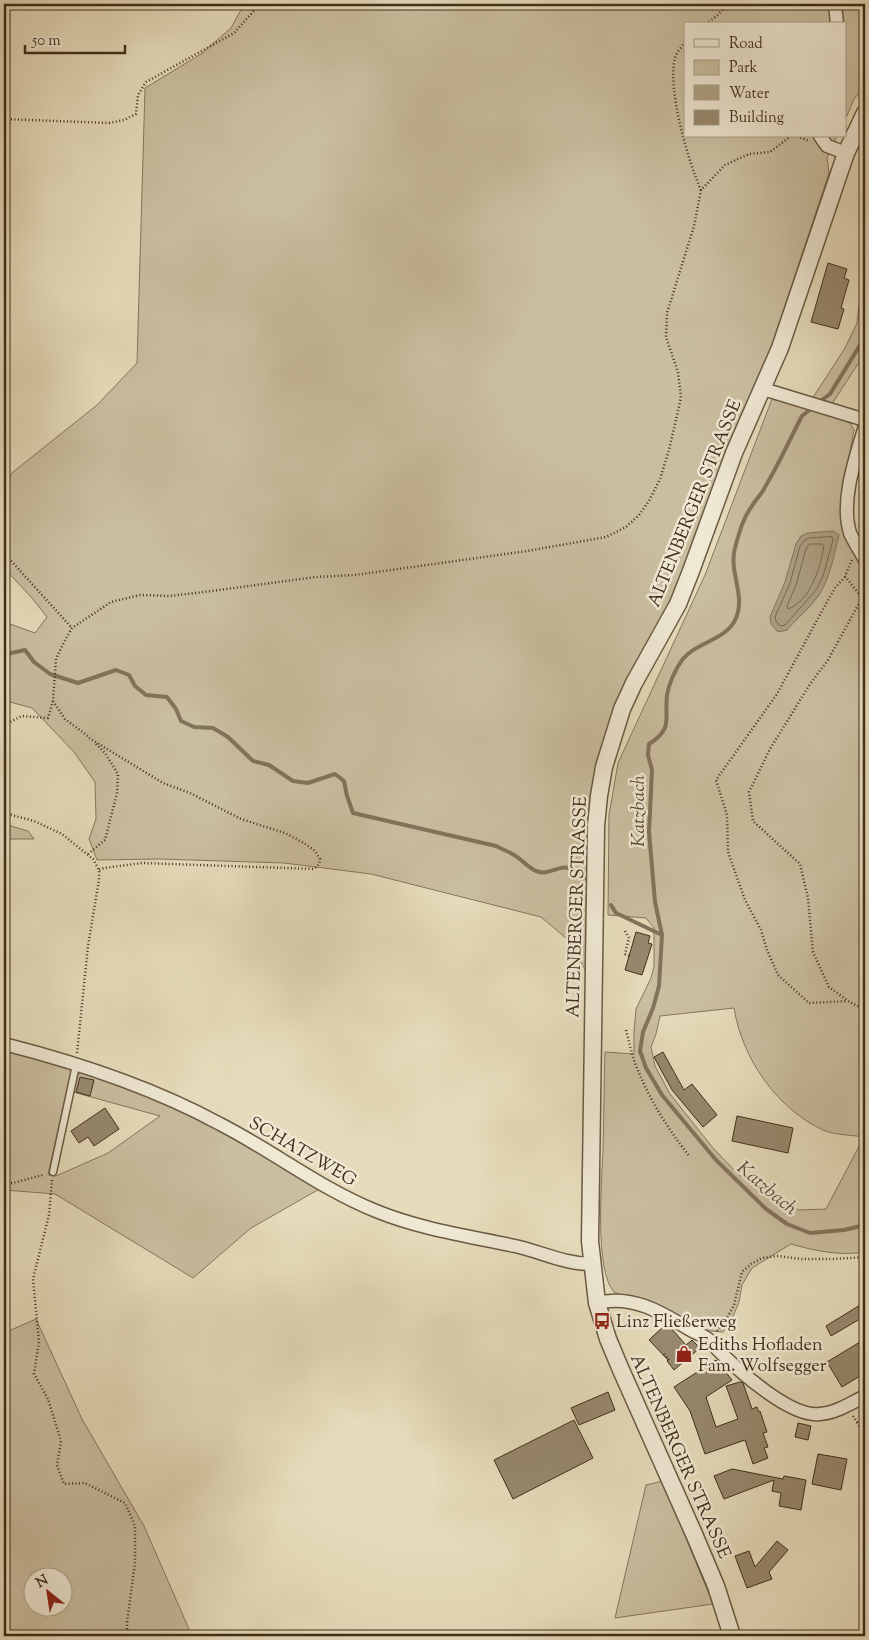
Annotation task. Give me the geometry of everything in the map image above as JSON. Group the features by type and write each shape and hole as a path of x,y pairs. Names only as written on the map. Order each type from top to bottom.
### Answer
{"street":[{"path":"835,4 836,22"},
{"name":"ALTENBERGER STRASSE","path":"732,1636 716,1586 614,1355 597,1303 592,1264 590,1211 596,826 604,767 622,709 634,683 678,604 734,453 780,348 846,153 865,113"},
{"path":"821,138 827,146 846,153"},
{"path":"763,389 865,420"},
{"path":"865,426 851,479 847,518 850,533 865,560"},
{"name":"SCHATZWEG","path":"4,1044 76,1064 140,1086 176,1102 221,1124 344,1196 399,1220 526,1248 576,1264 592,1264"},
{"path":"597,1303 618,1300 647,1307 709,1339 719,1351 769,1393 789,1407 808,1414 834,1411 865,1396"}],"lane":[{"path":"53,1172 76,1064"}],"path":[{"path":"4,119 109,124 124,120 136,114 138,95 146,82 234,33 260,4"},
{"path":"709,22 718,15 726,4"},
{"path":"684,43 675,56 673,75 679,121 693,171 701,190"},
{"path":"4,725 22,716 48,718 53,701 56,659 64,642 72,628 111,602 140,595 170,596 316,577 355,575 527,551 597,539 626,527 639,515 649,501 660,479 677,422 682,398 681,385 669,348 666,326 667,313 694,226 701,190 725,165 749,154 770,152 788,138"},
{"path":"848,1001 809,1003 778,975 761,930 745,900 728,852 727,815 716,780 777,694 835,588 845,576 857,548"},
{"path":"4,553 72,628"},
{"path":"845,576 862,598 828,660 810,684 770,749 749,792 754,822 800,864 808,898 813,952 829,987 848,1001 865,1010"},
{"path":"53,701 65,719 105,753 118,774 117,793 105,840 88,854"},
{"path":"89,738 163,783 190,793 241,819 285,833 315,851 320,859 319,864 314,869 142,863 113,866 98,870"},
{"path":"4,813 34,821 62,834 88,854 93,859 98,870 99,880 88,946 76,1064"},
{"path":"625,931 629,938 625,954 629,956"},
{"path":"626,1030 635,1063 651,1098 671,1133 690,1157"},
{"path":"4,1184 53,1172 49,1215 33,1279 39,1342 34,1374 48,1399 61,1441 57,1465 64,1484 85,1484 125,1503 135,1526 135,1563 126,1622 127,1636"},
{"path":"709,1339 726,1322 734,1305 742,1272 762,1258 777,1256 818,1259 865,1257"},
{"path":"664,1354 668,1360"},
{"path":"857,1422 865,1438"}],"green space":[{"path":"243,4 865,4 865,86 854,99 847,116 846,22 684,22 684,138 836,138 827,158 829,173 771,348 722,463 687,564 591,797 587,837 586,971 567,939 541,917 371,874 284,863 159,859 97,860 89,839 96,819 95,782 74,752 32,708 10,702 4,705 4,625 10,624 35,633 47,617 4,568 4,484 13,472 97,405 137,363 145,88 201,54 231,28"},
{"path":"865,256 865,353 832,404 812,399 845,348 857,323"},
{"path":"772,399 839,418 850,423 854,430 847,468 848,541 865,572 865,1252 828,1252 791,1244 752,1268 742,1285 739,1302 732,1319 723,1332 700,1330 614,1292 608,1281 601,1245 605,1052 634,1054 636,1009 651,978 654,966 654,928 646,918 608,915 609,815 618,763 705,575","holes":["734,1008 738,1027 753,1063 776,1095 790,1109 827,1132 864,1137 826,1209 799,1210 765,1193 738,1174 713,1148 670,1094 655,1066 651,1047 660,1016"]},
{"path":"4,824 28,831 34,839 4,839"},
{"path":"4,1048 72,1067 48,1175 56,1176 108,1153 160,1116 73,1092 78,1075 83,1071 117,1082 220,1127 323,1187 251,1228 193,1278 55,1194 4,1190"},
{"path":"36,1319 82,1419 144,1526 192,1636 4,1636 4,1333"},
{"path":"663,1481 713,1604 615,1618 646,1485"}],"water":[{"path":"833,531 839,535 823,588 812,604 787,630 778,632 771,624 770,617 785,582 796,544 801,536 808,533"}],"building":[{"path":"828,263 847,269 844,278 849,280 841,308 844,309 838,329 811,322"},
{"path":"636,932 650,936 648,943 652,944 642,975 625,970"},
{"path":"663,1052 684,1090 692,1084 717,1115 703,1127 672,1090 654,1057"},
{"path":"80,1077 94,1080 90,1096 76,1092"},
{"path":"105,1108 119,1129 94,1146 88,1137 79,1143 71,1131"},
{"path":"737,1116 793,1128 788,1153 732,1141"},
{"path":"865,1302 865,1316 831,1336 826,1326"},
{"path":"665,1325 671,1328 686,1345 692,1340 700,1348 674,1370 668,1360 649,1340"},
{"path":"865,1339 865,1373 842,1387 827,1362"},
{"path":"716,1360 732,1380 706,1397 716,1427 738,1419 726,1386 740,1382 743,1383 752,1409 757,1407 760,1411 767,1432 763,1433 768,1447 764,1448 768,1458 753,1464 745,1440 705,1454 690,1411 674,1387"},
{"path":"608,1392 615,1410 579,1425 571,1408"},
{"path":"574,1420 593,1458 513,1499 494,1460"},
{"path":"798,1423 811,1426 808,1440 795,1437"},
{"path":"818,1454 847,1459 841,1490 812,1484"},
{"path":"732,1469 783,1479 784,1476 806,1480 801,1510 779,1506 781,1493 772,1491 774,1480 724,1499 714,1476"},
{"path":"777,1541 788,1550 769,1572 772,1579 747,1588 735,1556 749,1551 755,1567"}],"waterway":[{"name":"Katzbach","path":"818,403 830,394 865,337"},
{"name":"Katzbach","path":"812,408 802,416 775,469 746,516 742,526 734,557 739,595 738,613 734,622 723,633 694,649 682,660 668,690 665,728 649,744 648,755 652,770 649,832 655,902 662,935 659,986 653,1008 643,1032 640,1051 646,1068 662,1095 716,1160 766,1209 787,1224 810,1233 844,1230 865,1225"},
{"path":"4,656 25,650 34,662 50,674 78,683 116,670 129,675 135,686 146,695 167,697 176,709 181,721 194,727 213,728 228,737 253,761 269,765 293,781 308,783 335,774 344,781 353,813 496,846 515,855 536,871 548,872 558,868 570,868 586,878"},
{"path":"611,905 616,913 662,935"}],"place":[{"name":"Linz Fließerweg","path":"602,1321"},
{"name":"Ediths Hofladen Fam. Wolfsegger","path":"684,1354"}]}
